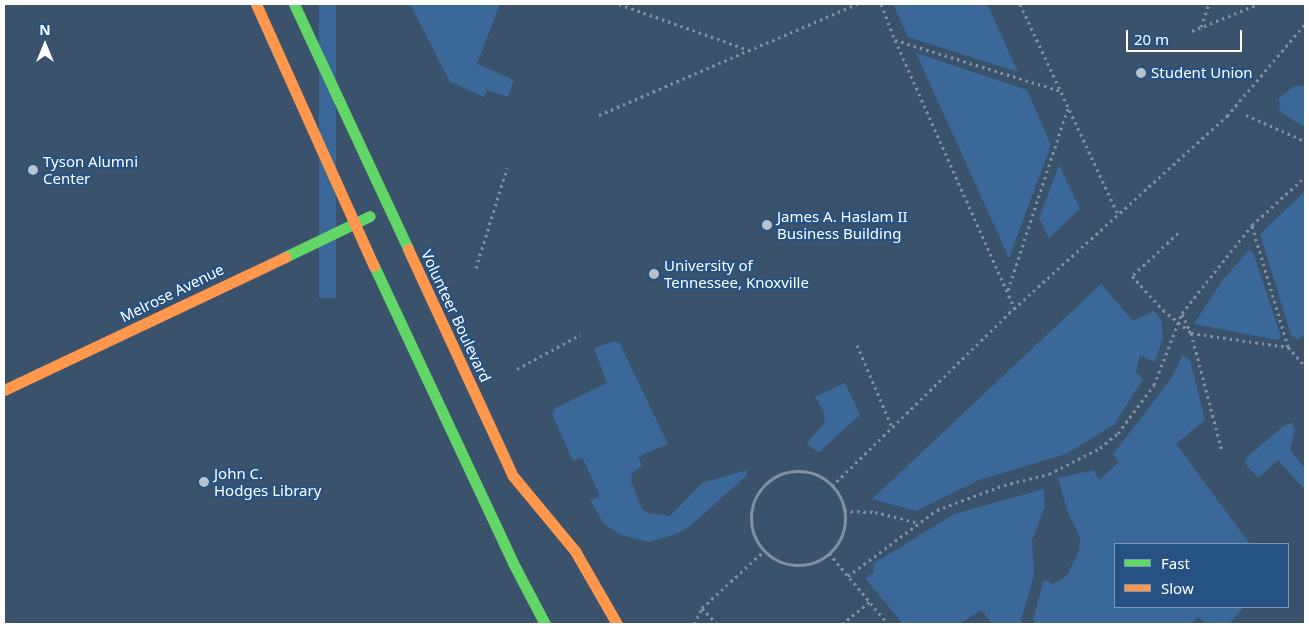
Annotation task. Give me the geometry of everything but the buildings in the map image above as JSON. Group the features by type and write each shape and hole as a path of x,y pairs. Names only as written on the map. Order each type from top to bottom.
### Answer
{"street":[{"path":"256,4 354,223 513,563 545,624"},
{"name":"Volunteer Boulevard","path":"294,4 513,476 576,551 617,624"},
{"name":"Melrose Avenue","path":"4,390 388,207"}],"path":[{"path":"619,4 750,50"},
{"path":"599,116 857,4"},
{"path":"881,4 894,40 1015,309"},
{"path":"1020,4 1119,216"},
{"path":"1200,28 1210,4"},
{"path":"1192,31 1258,4"},
{"path":"832,486 1015,309 1227,116 1305,24"},
{"path":"894,40 1061,92"},
{"path":"1008,291 1068,108"},
{"path":"1246,116 1305,141"},
{"path":"476,268 507,168"},
{"path":"848,576 937,510 1004,485 1049,474 1100,448 1137,411 1154,385 1182,313 1252,225 1305,177"},
{"path":"1252,225 1288,347 1305,366"},
{"path":"1178,233 1132,276 1178,324 1190,333 1288,347"},
{"path":"1182,313 1190,333 1222,451"},
{"path":"516,369 580,335"},
{"path":"857,345 892,427"},
{"path":"797,471 812,473 832,486 844,511 842,537 829,553 806,564 790,564 776,560 764,551 753,530 752,508 767,482 781,474 797,471"},
{"path":"844,511 875,512 920,523"},
{"path":"694,624 702,608 764,551"},
{"path":"829,553 888,624"},
{"path":"842,624 869,602"},
{"path":"702,608 717,624"}],"shaded area":[{"path":"319,4 336,4 336,298 319,298"},
{"path":"410,4 500,4 477,64 514,80 508,97 487,90 484,97 450,82"},
{"path":"893,4 987,4 1018,72 908,37"},
{"path":"916,53 1027,90 1051,145 1009,258"},
{"path":"1294,86 1305,86 1305,128 1278,110 1281,105 1278,99"},
{"path":"1059,165 1080,209 1049,238 1039,218"},
{"path":"1305,191 1305,334 1298,340 1291,335 1260,234"},
{"path":"1249,250 1253,252 1281,337 1277,340 1194,324 1222,281"},
{"path":"1101,284 1133,321 1154,311 1161,320 1163,337 1155,362 1140,355 1136,372 1143,379 1114,425 1066,454 979,480 916,511 872,499"},
{"path":"615,341 620,344 668,444 638,457 642,465 632,474 631,481 642,509 648,513 670,516 702,483 747,470 746,476 689,527 676,534 649,542 621,535 604,524 590,500 600,496 582,457 573,461 552,414 555,408 607,383 594,348"},
{"path":"1183,355 1190,360 1205,420 1176,444 1249,543 1114,543 1114,608 1243,608 1229,624 1207,624 1198,617 1191,624 1035,624 1033,619 1044,579 1053,584 1067,575 1079,551 1080,537 1068,513 1058,478 1094,470 1099,480 1119,462 1113,454 1171,379"},
{"path":"845,383 860,415 818,453 807,443 825,422 823,410 815,397"},
{"path":"1292,423 1295,430 1290,450 1305,468 1305,490 1278,460 1258,478 1245,463 1248,456 1285,425"},
{"path":"1044,489 1045,507 1032,540 1034,575 1021,620 1023,624 993,624 981,610 959,624 903,624 865,578 874,573 873,564 954,514"}],"traffic: fast":[{"path":"294,4 408,249"},
{"path":"285,257 370,216"},
{"path":"374,266 513,563 545,624"}],"traffic: slow":[{"path":"256,4 374,266"},
{"path":"408,249 513,476 575,551 617,624"},
{"path":"4,390 285,257"}],"place":[{"name":"Student Union","path":"1141,73"},
{"name":"Tyson Alumni Center","path":"33,170"},
{"name":"James A. Haslam II Business Building","path":"767,225"},
{"name":"University of Tennessee, Knoxville","path":"654,274"},
{"name":"John C. Hodges Library","path":"204,482"}]}
